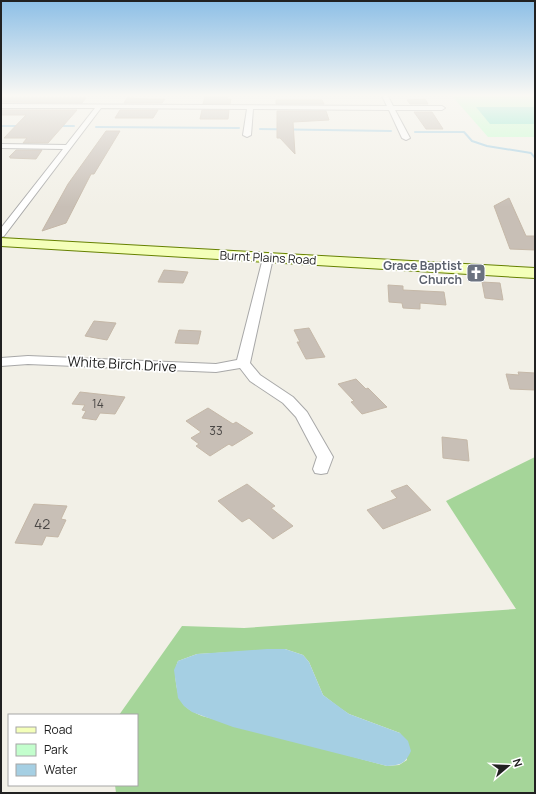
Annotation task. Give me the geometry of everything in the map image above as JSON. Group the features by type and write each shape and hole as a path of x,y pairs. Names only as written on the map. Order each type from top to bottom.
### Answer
{"main road":[{"name":"Burnt Plains Road","path":"1,242 535,273"}],"street":[{"path":"1,234 79,133"},
{"path":"404,133 406,138"},
{"path":"1,146 69,147"},
{"path":"268,258 243,363 255,378 288,400 302,415 325,457 321,469"},
{"name":"White Birch Drive","path":"1,362 28,360 216,368 243,363"}],"green space":[{"path":"485,133 535,133 535,137 488,137"},
{"path":"535,457 535,793 116,793 115,786 138,786 138,714 120,714 182,626 244,628 516,609 446,501","holes":["285,649 303,655 309,662 323,695 349,714 400,733 407,760 399,765 387,766 202,716 190,710 183,704 176,683 175,674 178,661 197,654"]}],"water":[{"path":"285,649 303,655 309,662 323,695 349,714 400,733 408,741 411,751 407,759 402,763 387,766 233,727 192,712 184,706 178,698 174,670 178,661 197,654"}],"building":[{"path":"9,133 57,133 48,143 23,143 27,138 4,138"},
{"path":"105,133 119,133 94,174 91,174 66,223 42,231 68,184"},
{"path":"277,133 294,133 295,154 280,138 277,138"},
{"path":"16,150 42,150 36,159 10,158 11,157 9,157"},
{"path":"509,198 526,236 535,236 535,250 510,249 494,206"},
{"path":"164,270 188,272 183,283 158,282"},
{"path":"482,282 500,283 503,300 485,298"},
{"path":"388,285 403,286 403,290 444,292 446,305 420,303 420,309 403,308 402,303 389,302"},
{"path":"94,321 116,323 107,340 85,336"},
{"path":"309,328 325,357 306,359 297,342 300,342 294,330"},
{"path":"179,330 201,331 198,344 175,343"},
{"path":"518,372 535,373 535,390 510,389 506,374 519,375"},
{"path":"356,379 366,389 368,388 387,407 362,414 351,402 354,401 338,384"},
{"path":"80,392 125,397 115,414 100,413 96,420 82,418 86,411 82,410 85,405 72,404"},
{"path":"208,408 233,424 236,422 253,433 232,446 229,444 210,456 196,446 199,444 191,438 201,432 186,421"},
{"path":"442,437 467,440 469,461 443,458"},
{"path":"247,484 275,506 271,508 293,526 273,539 249,518 242,522 218,501"},
{"path":"407,485 431,510 383,529 367,510 397,498 391,491"},
{"path":"34,504 67,506 61,519 66,520 58,537 46,536 42,545 15,543"}],"waterway":[{"path":"465,133 472,141 487,146 531,153 535,158"}],"place":[{"name":"Grace Baptist Church","path":"476,273"}]}
